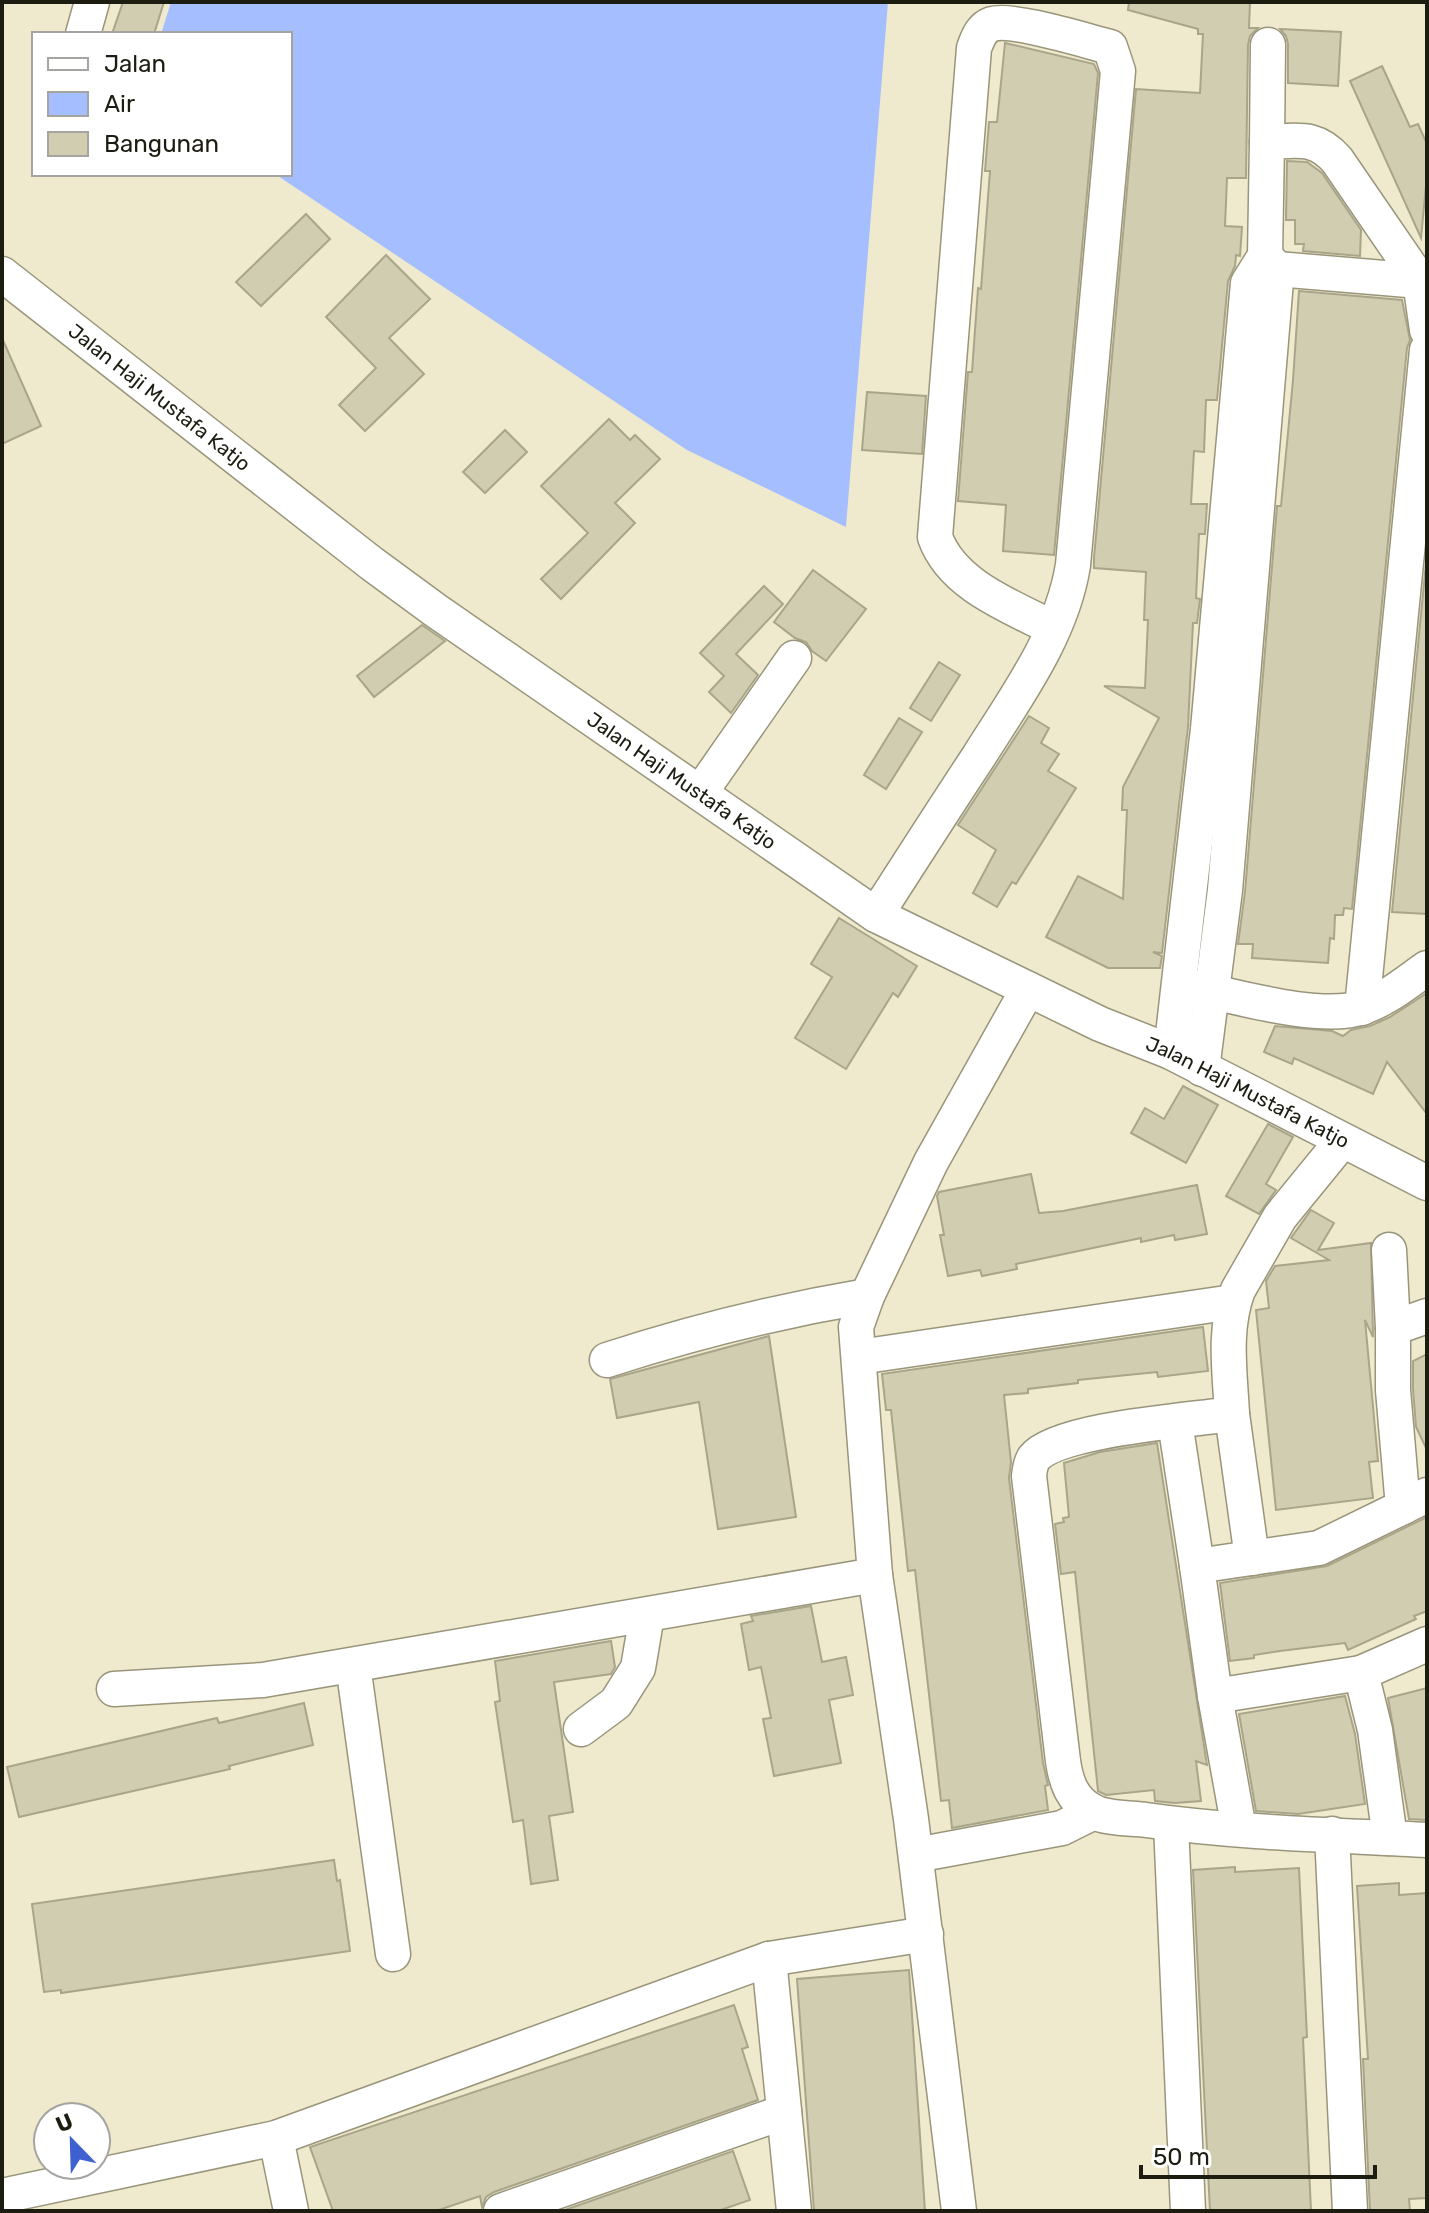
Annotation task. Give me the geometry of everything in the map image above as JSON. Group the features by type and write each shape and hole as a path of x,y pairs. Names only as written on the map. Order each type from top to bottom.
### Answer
{"street":[{"path":"84,32 92,2"},
{"path":"876,915 1024,685 1053,628 1070,588 1118,71 1110,47 995,23 979,35 974,48 935,537 945,560 955,571 993,596 1053,628"},
{"path":"1171,1052 1196,988 1225,890 1263,269 1268,45"},
{"path":"1267,142 1306,141 1321,144 1329,152 1420,281 1427,330"},
{"path":"1263,269 1420,281"},
{"name":"Jalan Haji Mustafa Katjo","path":"2,274 371,563 876,915 1100,1024 1171,1052 1427,1183"},
{"path":"1362,1008 1420,483 1427,350"},
{"path":"700,793 794,658"},
{"path":"1196,988 1337,1013 1362,1008 1384,998 1427,968"},
{"path":"1196,988 1202,1069"},
{"path":"959,2211 916,1855 875,1575 856,1327 867,1296 931,1162 1028,989"},
{"path":"1252,1558 1232,1414 1228,1337 1233,1302 1280,1217 1342,1141"},
{"path":"1197,1566 1319,1548 1415,1501 1393,1390 1389,1250"},
{"path":"607,1360 687,1334 759,1316 867,1296"},
{"path":"859,1357 1233,1302"},
{"path":"1393,1328 1427,1316"},
{"path":"1232,1414 1064,1440 1035,1456 1030,1465 1066,1782 1077,1800 1094,1812 1171,1824 1427,1840"},
{"path":"1175,1422 1215,1696 1239,1829"},
{"path":"114,1689 263,1680 875,1575"},
{"path":"581,1729 616,1703 638,1668 647,1615"},
{"path":"1215,1696 1361,1673 1427,1644"},
{"path":"353,1665 393,1954"},
{"path":"1361,1673 1375,1730 1390,1838"},
{"path":"916,1855 1062,1828 1094,1812"},
{"path":"1171,1824 1188,2211"},
{"path":"1332,1834 1350,2211"},
{"path":"2,2196 276,2138 769,1959 926,1934"},
{"path":"769,1959 794,2211"},
{"path":"501,2211 784,2112"},
{"path":"276,2138 291,2211"}],"water":[{"path":"171,2 888,2 846,527 687,450 278,176 292,176 292,32 162,32"}],"building":[{"path":"123,2 164,2 155,32 113,32"},
{"path":"1129,2 1250,2 1249,28 1258,28 1250,36 1248,45 1246,178 1227,178 1225,226 1242,227 1240,256 1236,255 1228,281 1217,400 1206,400 1204,452 1194,451 1191,504 1207,504 1205,534 1199,534 1196,598 1200,599 1197,623 1193,623 1188,727 1162,953 1153,952 1162,956 1160,968 1108,968 1046,937 1078,876 1123,899 1127,810 1122,810 1123,787 1159,718 1104,686 1145,688 1148,620 1144,620 1146,572 1094,568 1094,558 1136,89 1200,93 1203,34 1198,34 1198,29 1128,10"},
{"path":"1280,29 1341,32 1338,86 1288,83 1288,44"},
{"path":"1005,43 1094,64 1098,73 1054,555 1003,551 1006,505 958,501 968,372 972,372 978,288 981,289 990,171 985,171 989,122 997,122"},
{"path":"1382,66 1410,127 1418,124 1427,144 1421,238 1350,81"},
{"path":"1287,161 1307,162 1322,173 1361,230 1360,256 1303,251 1304,244 1295,244 1295,220 1286,220"},
{"path":"306,214 330,239 261,306 236,282"},
{"path":"386,255 430,299 389,338 424,374 365,431 339,405 376,368 326,317"},
{"path":"1299,291 1402,300 1410,340 1352,909 1344,908 1343,915 1335,915 1334,939 1330,938 1328,963 1252,958 1253,944 1238,944"},
{"path":"2,338 41,426 2,444"},
{"path":"867,392 926,396 922,454 862,450"},
{"path":"609,419 630,440 635,435 660,459 615,503 635,523 561,599 541,579 588,533 541,486"},
{"path":"505,430 527,452 485,493 463,472"},
{"path":"1427,553 1427,914 1392,912"},
{"path":"813,570 866,609 826,661 806,642 795,638 774,622"},
{"path":"764,586 783,604 736,654 758,675 731,713 709,692 724,676 700,653"},
{"path":"422,625 445,641 374,697 357,676"},
{"path":"939,662 960,675 931,721 910,708"},
{"path":"1029,716 1049,728 1041,743 1059,754 1048,771 1076,788 1016,884 1012,882 997,907 973,893 996,850 958,825"},
{"path":"899,718 922,732 886,789 864,775"},
{"path":"839,918 917,966 898,997 893,993 846,1069 795,1038 832,977 811,964"},
{"path":"1427,993 1427,1114 1387,1062 1373,1094 1294,1058 1292,1064 1264,1052 1275,1026 1332,1031 1343,1036 1351,1030 1390,1017"},
{"path":"1183,1086 1218,1105 1186,1163 1131,1133 1145,1108 1164,1119"},
{"path":"1268,1124 1293,1137 1266,1184 1276,1190 1259,1214 1226,1196"},
{"path":"1031,1174 1039,1213 1197,1185 1207,1234 1175,1240 1174,1235 1141,1242 1141,1238 1016,1264 1017,1269 982,1276 980,1270 948,1276 940,1235 944,1235 937,1196 939,1192"},
{"path":"1311,1210 1334,1223 1318,1250 1371,1243 1373,1337 1365,1320 1378,1461 1369,1462 1373,1498 1276,1510 1256,1310 1269,1308 1266,1281 1275,1266 1329,1260 1291,1238"},
{"path":"1203,1327 1208,1371 1158,1377 1157,1372 1078,1380 1078,1383 1004,1395 1011,1462 1009,1478 1048,1785 1045,1786 1048,1810 952,1828 949,1800 941,1801 915,1570 908,1571 891,1410 886,1410 882,1374"},
{"path":"769,1336 796,1517 718,1529 699,1402 617,1418 610,1379"},
{"path":"1427,1354 1427,1450 1416,1427 1413,1361"},
{"path":"1157,1443 1207,1765 1196,1761 1201,1801 1155,1801 1154,1790 1106,1795 1098,1791 1075,1572 1061,1574 1055,1524 1069,1517 1064,1463 1100,1452"},
{"path":"1427,1517 1427,1611 1348,1650 1345,1643 1230,1661 1220,1583 1327,1566"},
{"path":"811,1606 822,1662 846,1657 853,1695 829,1700 841,1763 774,1776 763,1719 771,1718 761,1667 749,1670 741,1624 753,1621 751,1616"},
{"path":"611,1641 615,1667 611,1674 554,1682 573,1812 549,1816 558,1880 531,1884 523,1820 513,1822 495,1702 500,1701 495,1661"},
{"path":"1427,1688 1427,1820 1409,1819 1388,1698"},
{"path":"1345,1696 1355,1734 1365,1804 1298,1814 1256,1811 1239,1714"},
{"path":"304,1703 313,1745 229,1766 230,1769 19,1817 7,1767 217,1718 219,1723"},
{"path":"334,1860 337,1881 340,1880 350,1951 61,1993 61,1990 44,1992 32,1904"},
{"path":"1235,1867 1235,1872 1299,1868 1311,2211 1210,2211 1193,1870"},
{"path":"1399,1883 1399,1895 1427,1893 1427,2198 1409,2199 1410,2211 1370,2211 1363,2059 1368,2059 1357,1886"},
{"path":"909,1970 925,2211 814,2211 797,1979"},
{"path":"734,2005 748,2047 742,2049 758,2100 494,2192 486,2197 482,2207 480,2196 436,2211 333,2211 310,2147"},
{"path":"733,2151 750,2200 718,2211 562,2211"}]}
